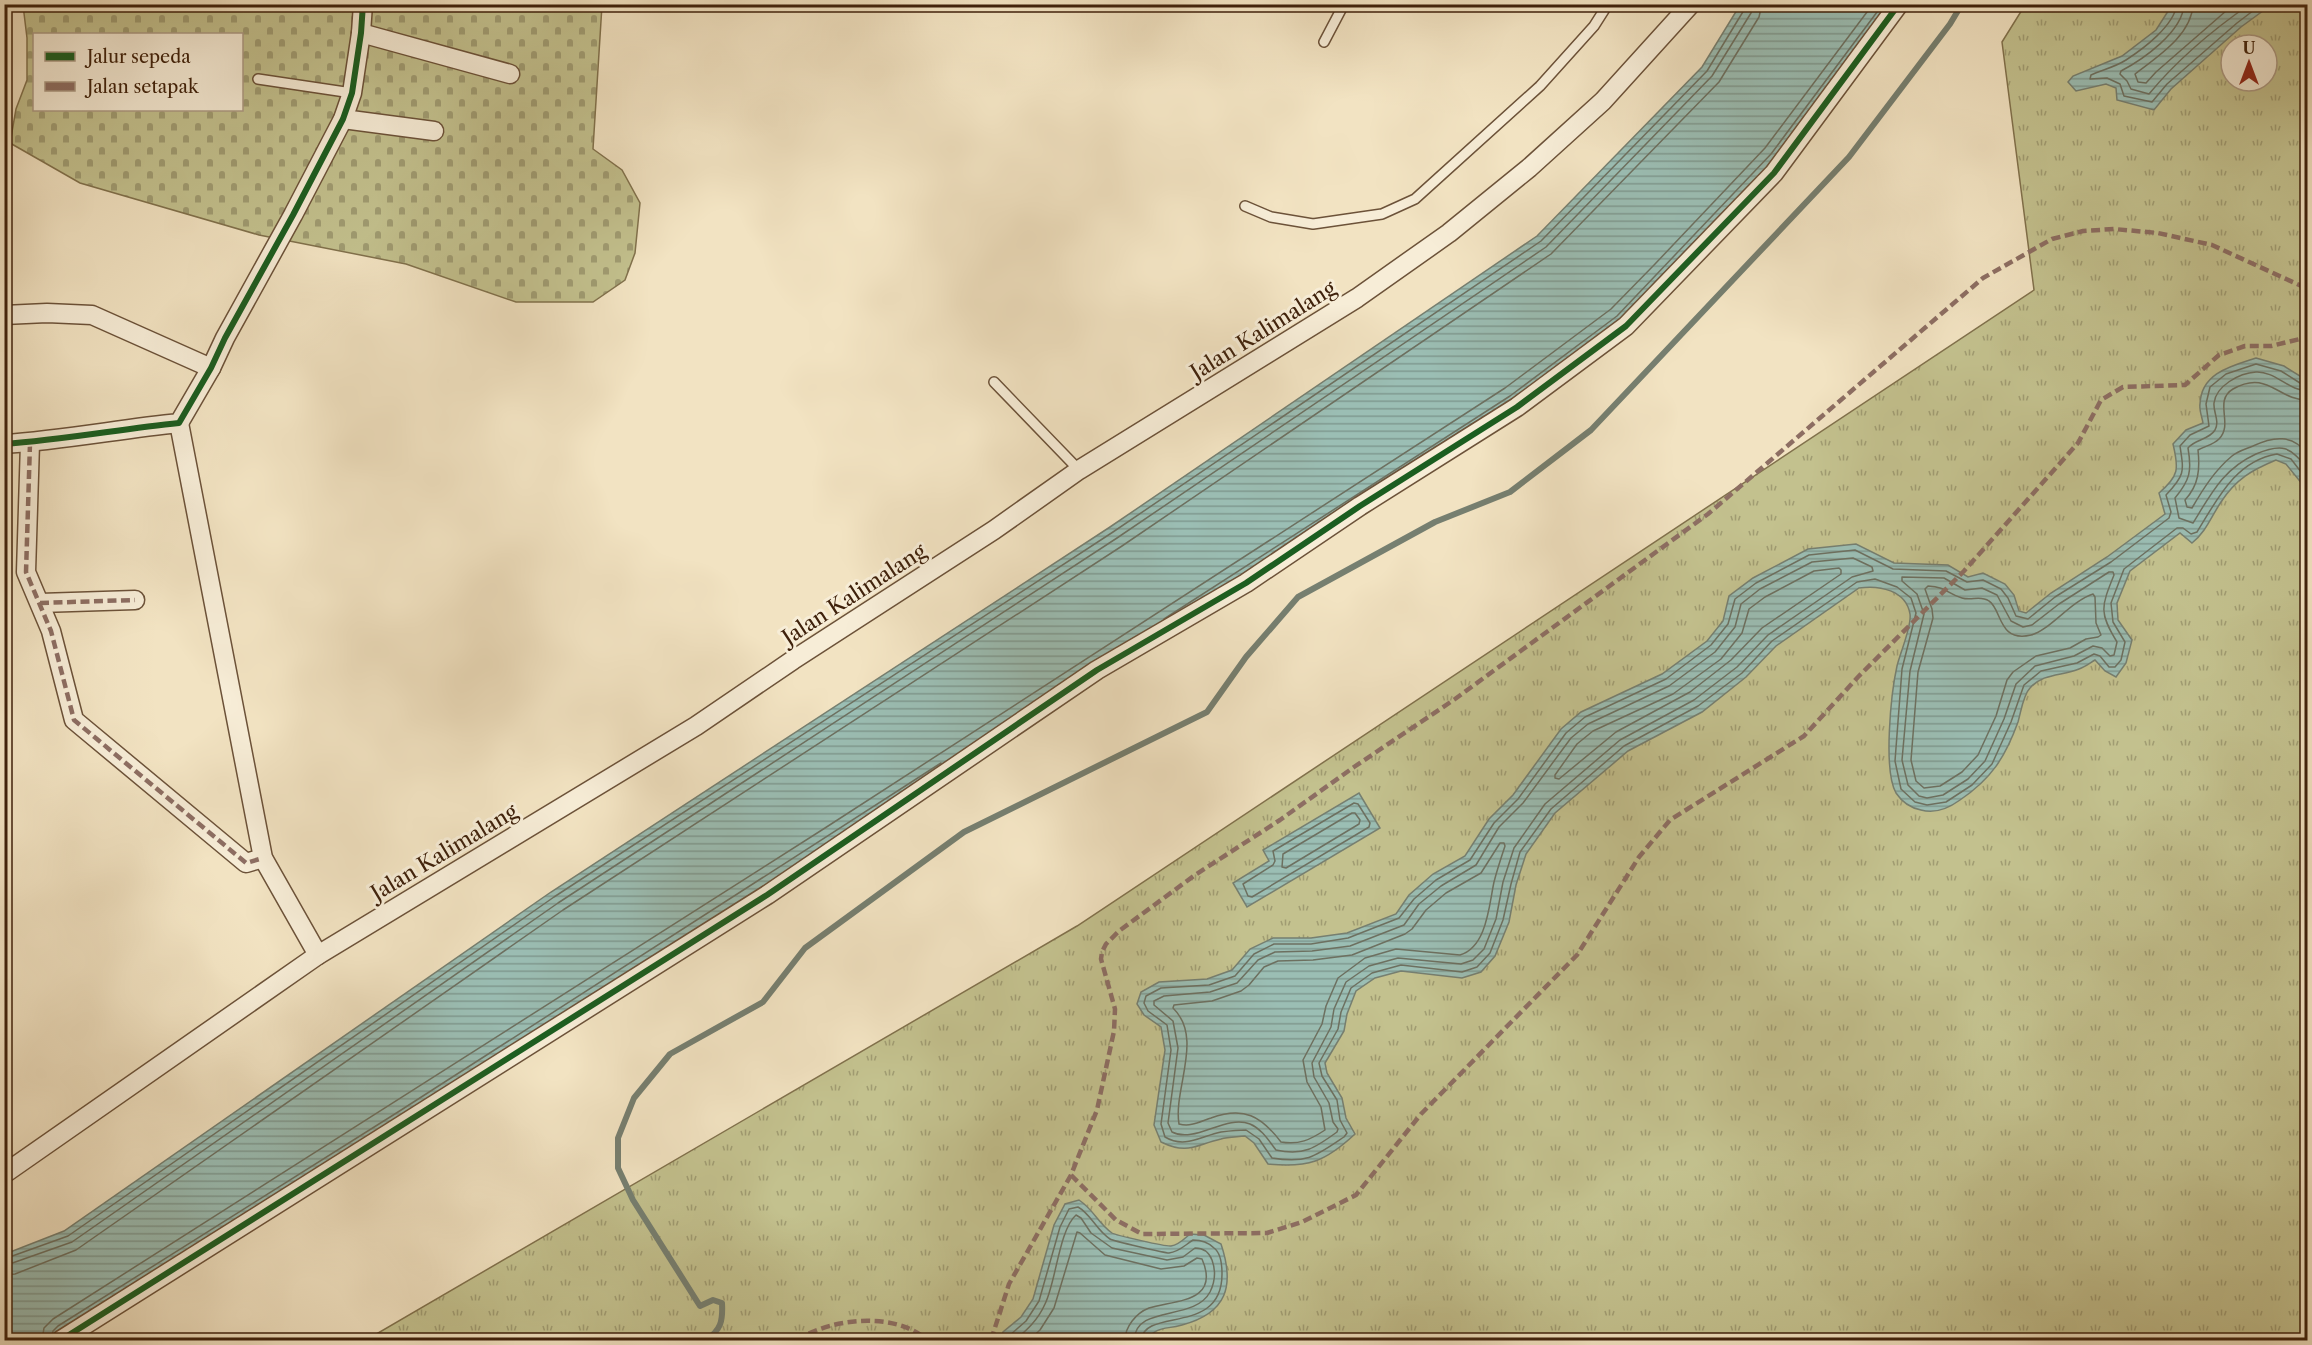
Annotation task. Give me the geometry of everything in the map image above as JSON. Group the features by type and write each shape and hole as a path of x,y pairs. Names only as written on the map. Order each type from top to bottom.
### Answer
{"street":[{"path":"318,955 263,858 179,423 211,368 343,119 352,93 363,4"},
{"name":"Jalan Kalimalang","path":"4,1174 318,955 696,726 803,653 994,530 1079,470 1358,298 1449,233 1530,168 1603,101 1691,4"},
{"path":"61,1341 767,895 1097,670 1246,583 1360,506 1517,407 1626,326 1774,173 1899,4"},
{"path":"361,33 510,74"},
{"path":"343,119 434,131"},
{"path":"4,315 47,313 92,315 211,368"},
{"path":"4,444 30,443 179,423"},
{"path":"30,443 27,572 51,631 74,720 246,863 263,858"},
{"path":"40,603 135,600"}],"lane":[{"path":"1324,42 1344,4"},
{"path":"1245,206 1271,217 1313,224 1382,214 1415,199 1540,86 1594,26 1608,4"},
{"path":"258,79 352,93"},
{"path":"994,382 1079,470"}],"green space":[{"path":"23,5 602,5 593,149 622,170 640,203 635,253 625,280 593,302 516,302 406,264 259,235 80,183 10,143 16,109 27,80 27,38"},
{"path":"2025,5 2307,5 2307,1340 366,1340 1077,926 2034,290 2002,42"}],"water":[{"path":"1740,5 1899,5 1782,163 1671,280 1517,407 61,1340 5,1340 5,1254 64,1231 551,892 1110,527 1537,236 1702,67"},
{"path":"2172,5 2271,5 2234,33 2219,33 2219,46 2171,89 2154,110 2117,100 2116,88 2106,84 2076,91 2068,82 2073,76 2122,56 2156,30"},
{"path":"2256,358 2284,366 2303,378 2307,378 2307,490 2286,464 2276,460 2267,464 2245,476 2233,487 2205,529 2192,543 2180,533 2130,571 2117,603 2118,620 2132,640 2126,663 2116,677 2105,671 2095,660 2081,668 2047,677 2035,683 2026,695 2008,746 1996,767 1989,776 1960,800 1942,810 1926,811 1910,806 1896,793 1892,782 1889,750 1892,694 1897,666 1908,632 1910,614 1903,599 1897,594 1875,587 1859,588 1776,646 1746,677 1702,712 1628,751 1555,813 1526,854 1516,885 1509,922 1495,956 1481,972 1462,978 1401,971 1375,978 1356,991 1347,1014 1344,1031 1325,1063 1327,1073 1342,1098 1346,1118 1355,1134 1334,1151 1305,1164 1282,1165 1268,1164 1254,1143 1245,1136 1224,1138 1185,1148 1161,1142 1154,1125 1165,1050 1161,1027 1144,1015 1137,1004 1141,992 1159,982 1207,979 1232,970 1250,949 1273,938 1311,938 1347,933 1396,914 1409,895 1433,874 1465,856 1489,819 1513,795 1561,729 1581,712 1662,674 1707,641 1723,621 1729,596 1753,578 1808,549 1856,544 1894,563 1948,565 1968,577 1983,573 2005,584 2014,595 2019,611 2026,613 2165,514 2159,493 2176,472 2173,444 2186,430 2203,423 2200,406 2206,385 2219,372"},
{"path":"1359,793 1380,828 1247,907 1233,883 1269,861 1263,850"},
{"path":"1079,1200 1107,1229 1115,1234 1171,1246 1190,1234 1204,1235 1221,1244 1227,1285 1218,1305 1197,1320 1159,1330 1145,1340 1001,1340 1003,1332 1021,1317 1033,1299 1054,1225 1065,1204"}],"waterway":[{"path":"706,1340 715,1333 720,1325 722,1303 713,1300 700,1306 633,1200 618,1168 618,1138 634,1098 670,1054 763,1002 805,948 964,832 1207,712 1246,657 1298,597 1435,522 1510,492 1591,430 1849,157 1950,24 1962,4"}],"marked path":[{"path":"991,1340 1009,1284 1071,1175 1097,1110 1114,1031 1115,1009 1101,959 1106,944 1119,931 1195,875 1280,820 1455,699 1708,514 1983,278 2052,239 2083,231 2114,229 2158,233 2212,245 2308,289"},
{"path":"1071,1175 1116,1220 1142,1234 1267,1233 1302,1222 1356,1195 1421,1114 1577,955 1639,857 1670,820 1804,736 1858,677 1964,571 2078,443 2101,400 2123,387 2185,385 2219,355 2245,346 2271,346 2308,337"},
{"path":"30,443 26,572 51,631 74,720 246,863 263,858"},
{"path":"40,603 135,600"},
{"path":"797,1340 827,1327 863,1321 881,1321 898,1325 914,1331 927,1340"}],"cycle path":[{"path":"4,444 179,423 211,368 343,119 352,93 363,4"},
{"path":"61,1340 767,895 1097,670 1246,583 1360,506 1517,407 1626,326 1774,173 1899,4"}]}
